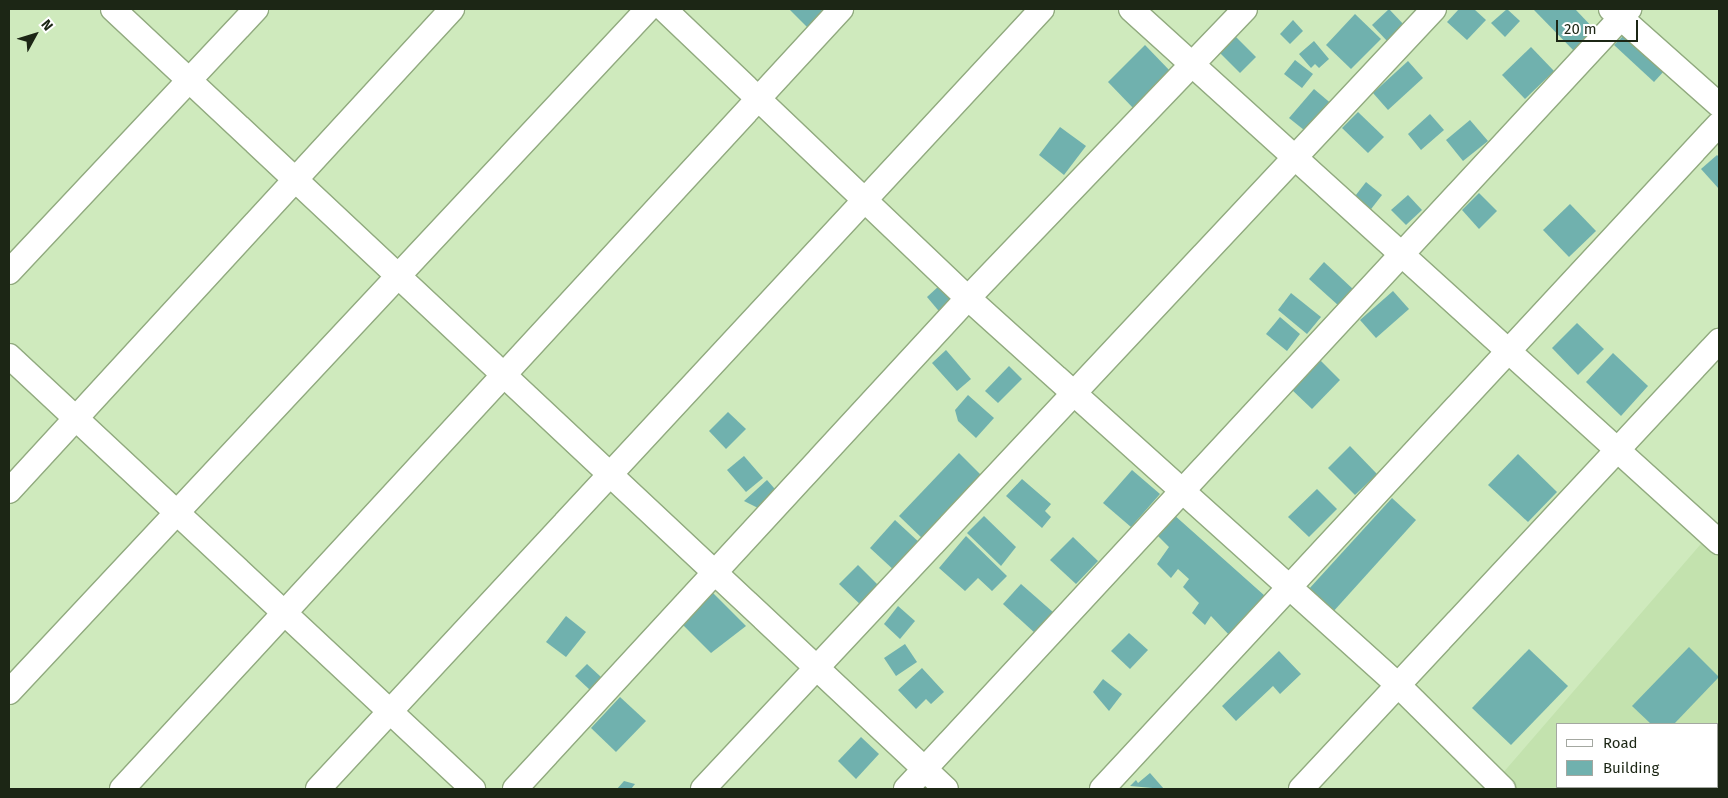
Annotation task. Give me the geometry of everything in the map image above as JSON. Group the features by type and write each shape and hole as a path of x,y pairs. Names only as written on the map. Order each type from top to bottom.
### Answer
{"street":[{"path":"113,9 192,79 295,180 504,375 612,472 715,573 819,665 924,770 946,789"},
{"path":"9,272 256,9"},
{"path":"9,491 452,9"},
{"path":"9,692 401,278 648,9"},
{"path":"664,9 866,198 968,298 1075,392 1286,588 1398,685 1502,789"},
{"path":"122,789 841,9"},
{"path":"318,789 1042,9"},
{"path":"1132,9 1193,66 1402,252 1510,353 1719,542"},
{"path":"515,789 968,298 1193,66 1245,9"},
{"path":"703,789 1434,9"},
{"path":"906,789 1180,488 1402,252 1503,149 1620,12 1719,105"},
{"path":"1102,789 1286,588 1510,353 1719,124"},
{"path":"1301,789 1719,341"},
{"path":"9,356 286,611 473,789"}],"shaded area":[{"path":"1719,523 1719,789 1489,789"}],"building":[{"path":"789,9 820,9 825,13 809,29"},
{"path":"1389,9 1405,26 1388,42 1372,25"},
{"path":"1459,9 1474,9 1486,20 1467,40 1447,22"},
{"path":"1507,9 1520,21 1505,37 1491,23"},
{"path":"1575,9 1596,31 1575,52 1534,10"},
{"path":"1355,14 1381,39 1351,69 1326,45"},
{"path":"1293,20 1303,31 1290,44 1280,34"},
{"path":"1233,34 1256,57 1240,73 1218,51"},
{"path":"1625,34 1665,70 1654,82 1614,45"},
{"path":"1314,41 1329,59 1319,68 1315,64 1311,68 1299,54"},
{"path":"1145,45 1172,73 1135,110 1108,82"},
{"path":"1531,47 1554,71 1525,99 1502,75"},
{"path":"1295,60 1313,74 1302,88 1284,74"},
{"path":"1408,61 1423,78 1388,110 1373,93"},
{"path":"1314,89 1334,106 1309,134 1289,118"},
{"path":"1358,112 1384,137 1368,153 1342,128"},
{"path":"1430,114 1444,130 1421,150 1408,134"},
{"path":"1470,120 1488,141 1463,161 1446,140"},
{"path":"1060,127 1086,146 1064,175 1039,155"},
{"path":"1717,155 1719,157 1719,189 1701,169"},
{"path":"1366,182 1382,195 1368,213 1352,200"},
{"path":"1479,193 1497,211 1479,229 1462,210"},
{"path":"1408,195 1422,210 1406,225 1391,210"},
{"path":"1570,204 1596,231 1569,257 1543,230"},
{"path":"1324,262 1354,290 1339,306 1309,279"},
{"path":"940,285 956,304 943,316 927,297"},
{"path":"1393,291 1409,309 1376,338 1360,320"},
{"path":"1291,293 1321,317 1307,334 1278,310"},
{"path":"1280,317 1300,334 1287,351 1266,334"},
{"path":"1577,323 1604,349 1578,375 1552,348"},
{"path":"946,350 971,379 957,391 932,363"},
{"path":"1613,353 1648,386 1621,416 1586,382"},
{"path":"1319,359 1340,380 1312,409 1290,388"},
{"path":"1009,366 1022,379 998,403 985,391"},
{"path":"968,395 994,418 976,438 958,421 955,410"},
{"path":"728,412 746,429 726,449 709,431"},
{"path":"1350,446 1377,474 1355,495 1328,468"},
{"path":"959,453 984,478 924,540 899,516"},
{"path":"1518,454 1557,492 1528,522 1488,485"},
{"path":"744,456 763,478 746,492 727,470"},
{"path":"1132,470 1160,494 1131,527 1103,503"},
{"path":"1022,479 1051,504 1045,511 1051,517 1042,528 1006,496"},
{"path":"767,480 781,496 764,511 744,501"},
{"path":"1317,489 1337,509 1309,537 1288,517"},
{"path":"1392,498 1416,520 1332,613 1308,590"},
{"path":"1173,514 1265,596 1232,638 1211,616 1205,625 1192,613 1199,603 1183,587 1189,579 1178,569 1171,578 1157,564 1169,547 1157,535"},
{"path":"984,516 1016,547 1001,566 967,533"},
{"path":"895,520 921,544 896,572 870,548"},
{"path":"966,536 1007,576 992,591 978,578 965,591 939,568"},
{"path":"1073,537 1098,561 1076,584 1050,560"},
{"path":"858,565 884,591 865,609 839,584"},
{"path":"1021,584 1054,613 1036,634 1003,604"},
{"path":"713,593 746,626 711,653 682,624"},
{"path":"898,606 915,621 900,639 884,624"},
{"path":"566,616 586,632 566,657 546,642"},
{"path":"1129,633 1148,650 1130,669 1111,651"},
{"path":"905,644 917,662 896,676 884,658"},
{"path":"1689,647 1719,677 1675,723 1650,723 1632,706"},
{"path":"1529,649 1568,686 1511,745 1472,708"},
{"path":"1279,651 1301,674 1280,694 1273,686 1236,721 1222,706"},
{"path":"587,664 601,677 590,690 575,676"},
{"path":"922,668 944,692 931,704 926,699 916,709 898,690"},
{"path":"1103,679 1122,694 1109,711 1093,692"},
{"path":"620,697 646,721 616,752 591,728"},
{"path":"861,737 879,754 856,779 838,761"},
{"path":"1150,773 1164,789 1130,786 1136,780 1138,783"},
{"path":"624,781 635,784 631,789 617,789"}]}
